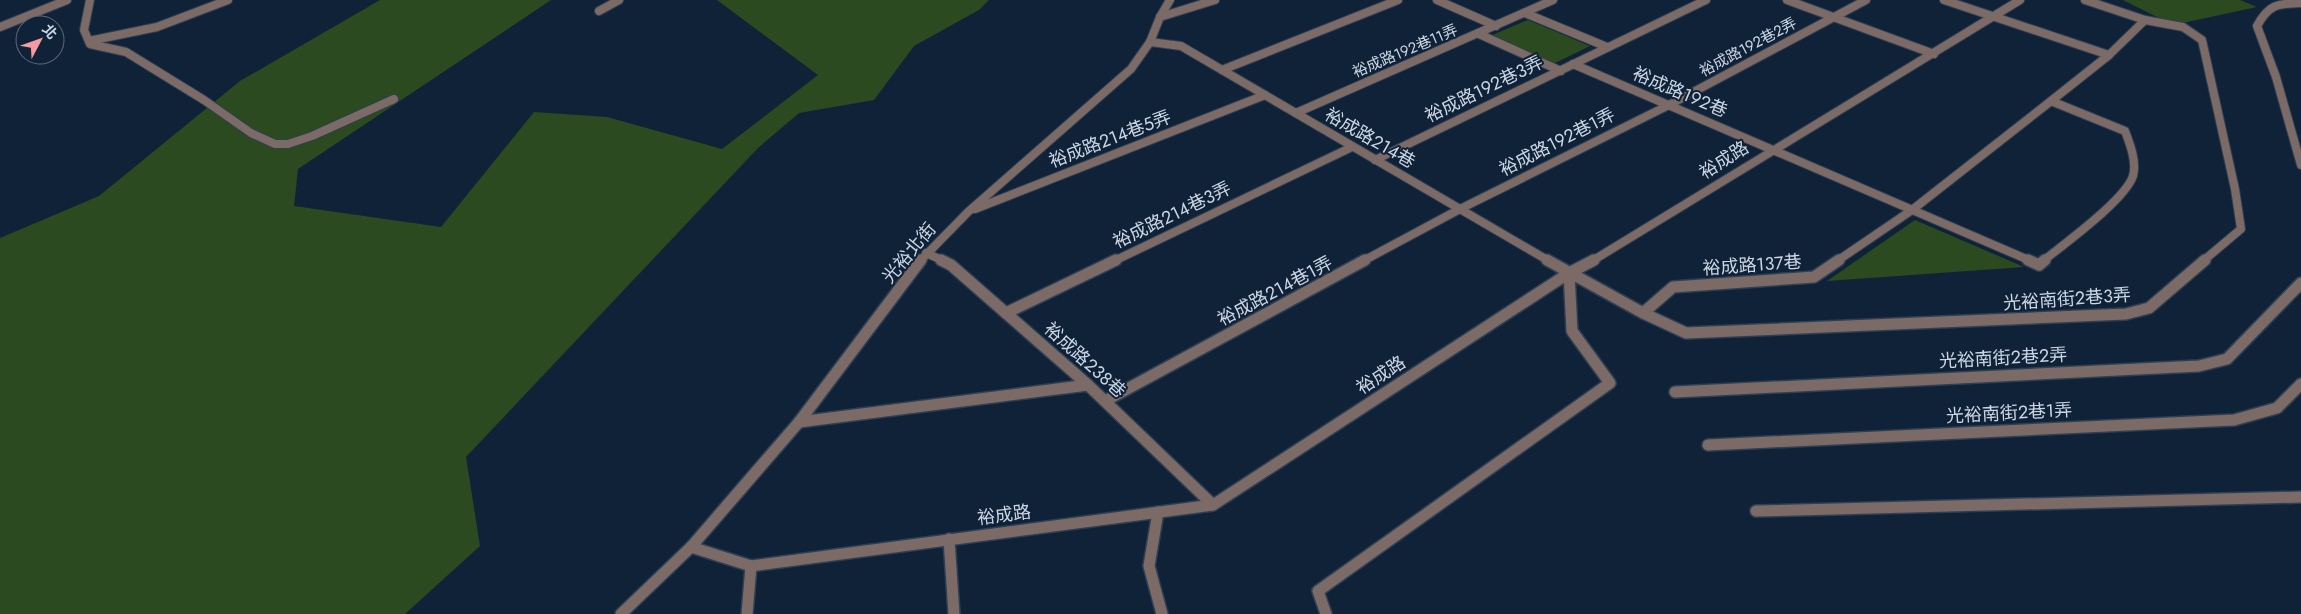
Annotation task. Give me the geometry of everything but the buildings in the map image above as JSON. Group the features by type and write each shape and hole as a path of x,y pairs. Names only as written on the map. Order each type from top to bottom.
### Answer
{"street":[{"path":"0,27 67,0"},
{"path":"90,0 84,30 90,44 126,52 204,100 251,132 275,144 288,144 312,136 394,99"},
{"path":"89,40 157,28 228,0"},
{"path":"599,12 619,0"},
{"name":"光裕北街","path":"621,614 691,547 799,422 926,253 968,212 1131,70 1150,42 1160,17 1170,0"},
{"path":"1160,17 1215,0"},
{"path":"1222,70 1398,0"},
{"path":"1437,0 1496,26"},
{"name":"裕成路192巷11弄","path":"1296,113 1553,0"},
{"name":"裕成路192巷3弄","path":"1375,160 1706,0"},
{"path":"1787,0 1934,54"},
{"name":"裕成路192巷2弄","path":"1669,105 1866,0"},
{"path":"1944,0 2109,54"},
{"name":"裕成路","path":"691,547 751,566 1213,505 1569,273 1610,252 1773,150 1934,54 2020,0"},
{"name":"光裕南街2巷3弄","path":"1643,313 1686,333 2126,314 2149,308 2241,229 2235,189 2202,40 2184,27 2144,20 2085,0"},
{"path":"2301,3 2272,5 2264,13 2257,26 2271,58 2274,77 2301,165"},
{"path":"1525,13 1607,47"},
{"name":"裕成路137巷","path":"1643,313 1673,287 1814,277 1912,210 2109,54 2144,20"},
{"path":"1479,34 1561,71"},
{"name":"裕成路214巷","path":"1150,42 1181,46 1569,273 1643,313"},
{"name":"裕成路192巷","path":"1573,64 1773,150"},
{"name":"裕成路214巷5弄","path":"968,212 1265,95"},
{"path":"1773,150 2039,266 2122,193 2133,177 2133,154 2125,131 2051,101"},
{"name":"裕成路192巷1弄","path":"1460,209 1669,105"},
{"name":"裕成路214巷3弄","path":"1006,313 1352,146"},
{"name":"裕成路214巷1弄","path":"1105,401 1460,209"},
{"name":"裕成路238巷","path":"926,253 950,265 1006,313 1088,385 1213,505"},
{"path":"1326,614 1318,590 1610,383 1572,332 1569,273"},
{"name":"光裕南街2巷2弄","path":"1675,392 2199,366 2227,359 2301,283"},
{"name":"光裕南街2巷1弄","path":"1708,445 2234,420 2277,408 2301,384"},
{"path":"799,422 1088,385"},
{"path":"1756,512 2301,497"},
{"path":"1158,512 1149,566 1162,614"},
{"path":"949,539 954,614"},
{"path":"747,614 751,566"}],"green space":[{"path":"380,0 551,0 298,169 294,206 441,227 534,112 607,117 722,149 818,75 717,0 989,0 979,10 914,46 874,100 799,113 758,148 466,457 480,546 405,614 0,614 0,238 99,196 240,81"},
{"path":"2123,0 2240,0 2257,7 2173,25"},
{"path":"1528,20 1590,46 1553,64 1490,36"},
{"path":"1915,220 2024,267 1827,281"}]}
